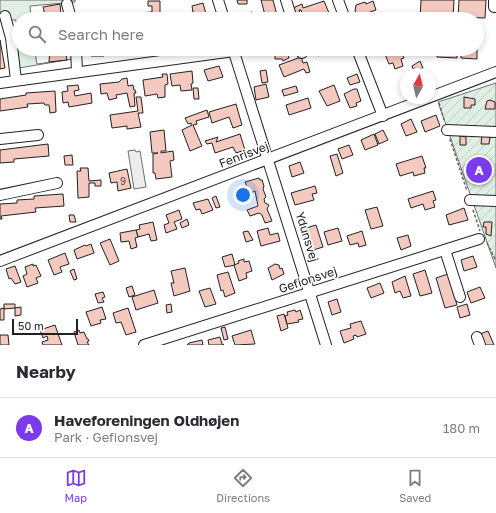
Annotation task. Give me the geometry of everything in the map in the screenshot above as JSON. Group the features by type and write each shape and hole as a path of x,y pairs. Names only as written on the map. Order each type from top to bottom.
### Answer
{"street":[{"path":"218,0 222,12"},
{"path":"286,0 290,12"},
{"path":"338,0 342,12"},
{"path":"494,0 494,7 496,8"},
{"path":"67,4 69,12"},
{"path":"5,16 12,46"},
{"path":"13,56 16,80"},
{"path":"76,56 77,72"},
{"path":"0,83 191,56"},
{"name":"Ydunsvej","path":"236,56 326,345"},
{"path":"360,56 383,116"},
{"name":"Fenrisvej","path":"0,261 437,96 496,72"},
{"path":"447,130 496,132"},
{"path":"0,139 38,135"},
{"path":"0,195 57,183"},
{"path":"470,200 496,201"},
{"name":"Gefionsvej","path":"144,345 445,250 481,236"},
{"path":"445,250 460,297"}],"path":[{"path":"437,96 481,236 496,261"}],"green space":[{"path":"0,0 75,0 75,2 30,6 30,12 12,12 12,20 8,15 0,15"},
{"path":"17,56 36,56 37,64 72,59 19,68"},
{"path":"496,83 496,268 438,102"}],"shaded area":[{"path":"135,150 136,152 140,151 146,187 134,189 128,151"}],"building":[{"path":"237,0 247,0 247,4 238,4"},
{"path":"261,0 273,0 276,12 264,12"},
{"path":"421,0 454,0 453,12 420,12"},
{"path":"459,0 486,0 485,18 484,12 458,12"},
{"path":"148,1 160,1 160,12 152,12 152,6 148,6"},
{"path":"324,1 329,12 302,12 299,10 300,12 295,12 294,10 295,7 302,4 303,8"},
{"path":"373,1 376,10 370,12 356,12 356,5 365,2 366,4"},
{"path":"203,3 205,12 193,12 192,6"},
{"path":"60,4 61,12 44,12 43,7"},
{"path":"0,40 5,68 0,69"},
{"path":"49,56 66,56 67,60 49,62"},
{"path":"275,56 289,56 289,58 283,61 282,59 275,59"},
{"path":"386,56 403,56 404,58 401,59 403,66 395,69 393,63 389,64"},
{"path":"457,56 457,58 437,57"},
{"path":"461,56 477,56 477,59 461,58"},
{"path":"301,57 303,63 307,62 310,72 306,73 304,69 284,77 279,65"},
{"path":"420,61 423,68 413,68 412,66"},
{"path":"219,66 223,77 208,81 204,70"},
{"path":"266,70 268,82 262,83 260,71"},
{"path":"192,71 192,90 181,91 180,85 172,86 170,74"},
{"path":"162,74 167,74 168,84 165,85 165,97 158,98 157,94 145,96 143,80 163,77"},
{"path":"357,74 360,82 350,85 347,78"},
{"path":"127,78 128,86 133,85 136,93 134,93 135,106 130,107 127,93 116,95 117,98 109,100 107,93 101,94 100,84 119,82 122,79"},
{"path":"266,84 269,97 256,100 254,87"},
{"path":"78,85 79,90 74,91 75,96 91,93 92,103 69,107 68,102 63,103 62,92 68,91 67,86"},
{"path":"334,85 340,101 327,106 319,91"},
{"path":"296,86 298,92 284,96 282,90"},
{"path":"193,88 198,88 199,99 194,99"},
{"path":"357,89 361,101 356,103 357,106 350,108 344,94"},
{"path":"55,91 56,112 50,113 49,105 45,105 44,103 27,104 28,107 0,111 0,99 26,95 26,93"},
{"path":"136,97 141,97 143,113 138,113 141,127 127,129 127,126 112,128 110,115 138,111"},
{"path":"464,97 475,99 475,105 471,105 471,108 464,108"},
{"path":"308,98 311,108 289,115 286,105"},
{"path":"490,100 495,102 495,109 485,109 487,101"},
{"path":"236,104 242,125 233,128 229,117 212,123 209,112"},
{"path":"207,110 209,117 196,121 197,124 193,125 202,146 190,151 182,130 192,125 191,123 188,124 185,118"},
{"path":"436,115 440,126 425,132 421,121"},
{"path":"411,119 417,132 406,136 401,124"},
{"path":"164,130 166,151 161,151 161,153 173,151 174,160 170,161 172,177 156,179 155,173 153,173 153,154 158,153 152,153 150,132"},
{"path":"383,130 388,140 379,144 375,134"},
{"path":"240,134 245,150 236,153 233,147 215,153 212,143 207,144 205,141 218,137 216,142"},
{"path":"374,134 378,145 365,150 361,140"},
{"path":"460,136 466,137 466,145 460,145"},
{"path":"482,136 490,137 489,144 481,144"},
{"path":"48,144 49,156 14,159 14,162 0,163 0,150"},
{"path":"349,145 353,155 342,159 338,149"},
{"path":"337,154 343,173 336,176 330,156"},
{"path":"72,155 73,165 65,165 64,156"},
{"path":"422,156 426,168 424,168 425,173 414,176 413,172 400,176 396,164"},
{"path":"300,162 304,173 292,177 289,166"},
{"path":"80,168 88,168 89,181 101,180 101,186 95,186 95,183 89,183 89,197 78,198 77,171 81,171"},
{"path":"127,169 131,188 118,191 117,182 111,183 109,173"},
{"path":"484,169 492,169 492,176 484,176"},
{"path":"469,171 478,171 479,176 469,177"},
{"path":"259,178 262,180 264,186 263,189 266,197 264,199 265,203 269,205 267,209 272,221 265,223 262,215 259,213 250,216 247,210 258,206 255,191 251,193 252,195 246,197 243,189 247,187 245,182"},
{"path":"315,186 317,193 312,194 314,200 295,205 291,193"},
{"path":"433,191 436,200 433,201 435,207 425,210 423,204 411,208 408,199"},
{"path":"63,194 64,206 35,208 36,212 1,216 2,219 0,219 0,204 17,203 17,200 34,199 34,196"},
{"path":"216,196 220,207 216,208 212,198"},
{"path":"208,199 213,210 202,214 200,209 196,210 193,203"},
{"path":"377,207 383,226 371,229 365,210"},
{"path":"464,208 468,220 449,225 446,215"},
{"path":"179,210 182,219 174,222 177,229 166,233 164,225 169,223 166,215"},
{"path":"69,215 74,215 76,222 70,222"},
{"path":"187,219 189,225 182,228 180,223"},
{"path":"153,222 157,240 151,241 149,234 138,237 136,230 140,229 139,225"},
{"path":"484,222 492,222 491,236 486,234 486,227 483,227"},
{"path":"316,225 323,247 310,251 303,229"},
{"path":"268,228 270,235 278,233 280,241 261,246 257,231"},
{"path":"338,228 342,241 328,245 324,232"},
{"path":"136,230 138,237 135,238 137,247 131,249 129,241 121,242 120,233"},
{"path":"248,231 253,240 246,242 243,232"},
{"path":"362,231 366,245 359,247 358,243 350,245 347,236"},
{"path":"408,235 411,246 401,250 397,238"},
{"path":"110,239 119,261 110,265 100,243"},
{"path":"91,244 94,253 77,259 74,250"},
{"path":"65,253 69,264 60,267 62,272 54,275 48,260"},
{"path":"232,254 235,265 225,267 222,257"},
{"path":"473,256 477,267 464,271 461,260"},
{"path":"244,259 244,262 249,261 252,271 246,273 247,278 239,281 234,265 239,263 238,261"},
{"path":"33,264 33,266 36,265 41,276 36,278 38,283 27,287 23,276 27,274 25,267"},
{"path":"275,264 279,265 280,269 282,268 284,274 272,280 268,268"},
{"path":"15,266 21,282 15,284 11,278 9,279 6,269"},
{"path":"185,268 190,291 174,296 171,283 174,283 171,271"},
{"path":"74,269 77,279 74,280 70,271"},
{"path":"425,270 432,293 420,296 413,274"},
{"path":"228,272 235,293 225,297 223,290 221,291 217,275"},
{"path":"448,274 457,305 445,308 436,278"},
{"path":"405,276 411,296 403,298 400,291 395,293 392,282"},
{"path":"380,283 384,293 371,298 367,288"},
{"path":"132,286 135,295 129,297 126,288"},
{"path":"480,287 485,298 471,303 467,292"},
{"path":"210,288 216,304 205,307 199,291"},
{"path":"154,290 158,303 136,310 132,297"},
{"path":"103,292 105,297 102,298 104,302 98,303 95,294"},
{"path":"337,299 341,312 332,315 328,302"},
{"path":"4,304 15,304 15,308 4,309"},
{"path":"171,304 172,312 167,313 166,305"},
{"path":"467,304 470,315 460,318 457,307"},
{"path":"21,307 21,315 15,316 15,308"},
{"path":"102,307 106,319 100,320 101,323 91,326 86,312"},
{"path":"4,308 4,320 0,320 0,309"},
{"path":"128,308 136,332 126,335 121,322 116,323 113,313"},
{"path":"295,310 296,312 300,310 303,319 298,320 299,322 287,324 285,316 288,315 287,312"},
{"path":"284,314 288,328 281,331 277,316"},
{"path":"361,321 366,334 357,337 356,335 353,336 354,339 344,343 340,331 351,328 350,324"},
{"path":"55,325 62,345 43,345 42,342 48,340 47,336 43,338 40,330"},
{"path":"225,327 228,339 224,340 221,328"},
{"path":"79,330 80,333 84,332 89,341 87,342 89,345 78,345 74,332"},
{"path":"251,330 255,344 235,345 232,336"},
{"path":"488,331 494,345 482,345 480,334"},
{"path":"0,335 8,335 9,345 0,345"},
{"path":"220,337 222,344 224,345 209,345 208,340"},
{"path":"202,340 203,345 187,345 189,343"}],"place":[{"name":"Haveforeningen Oldhøjen","path":"479,170"}]}
